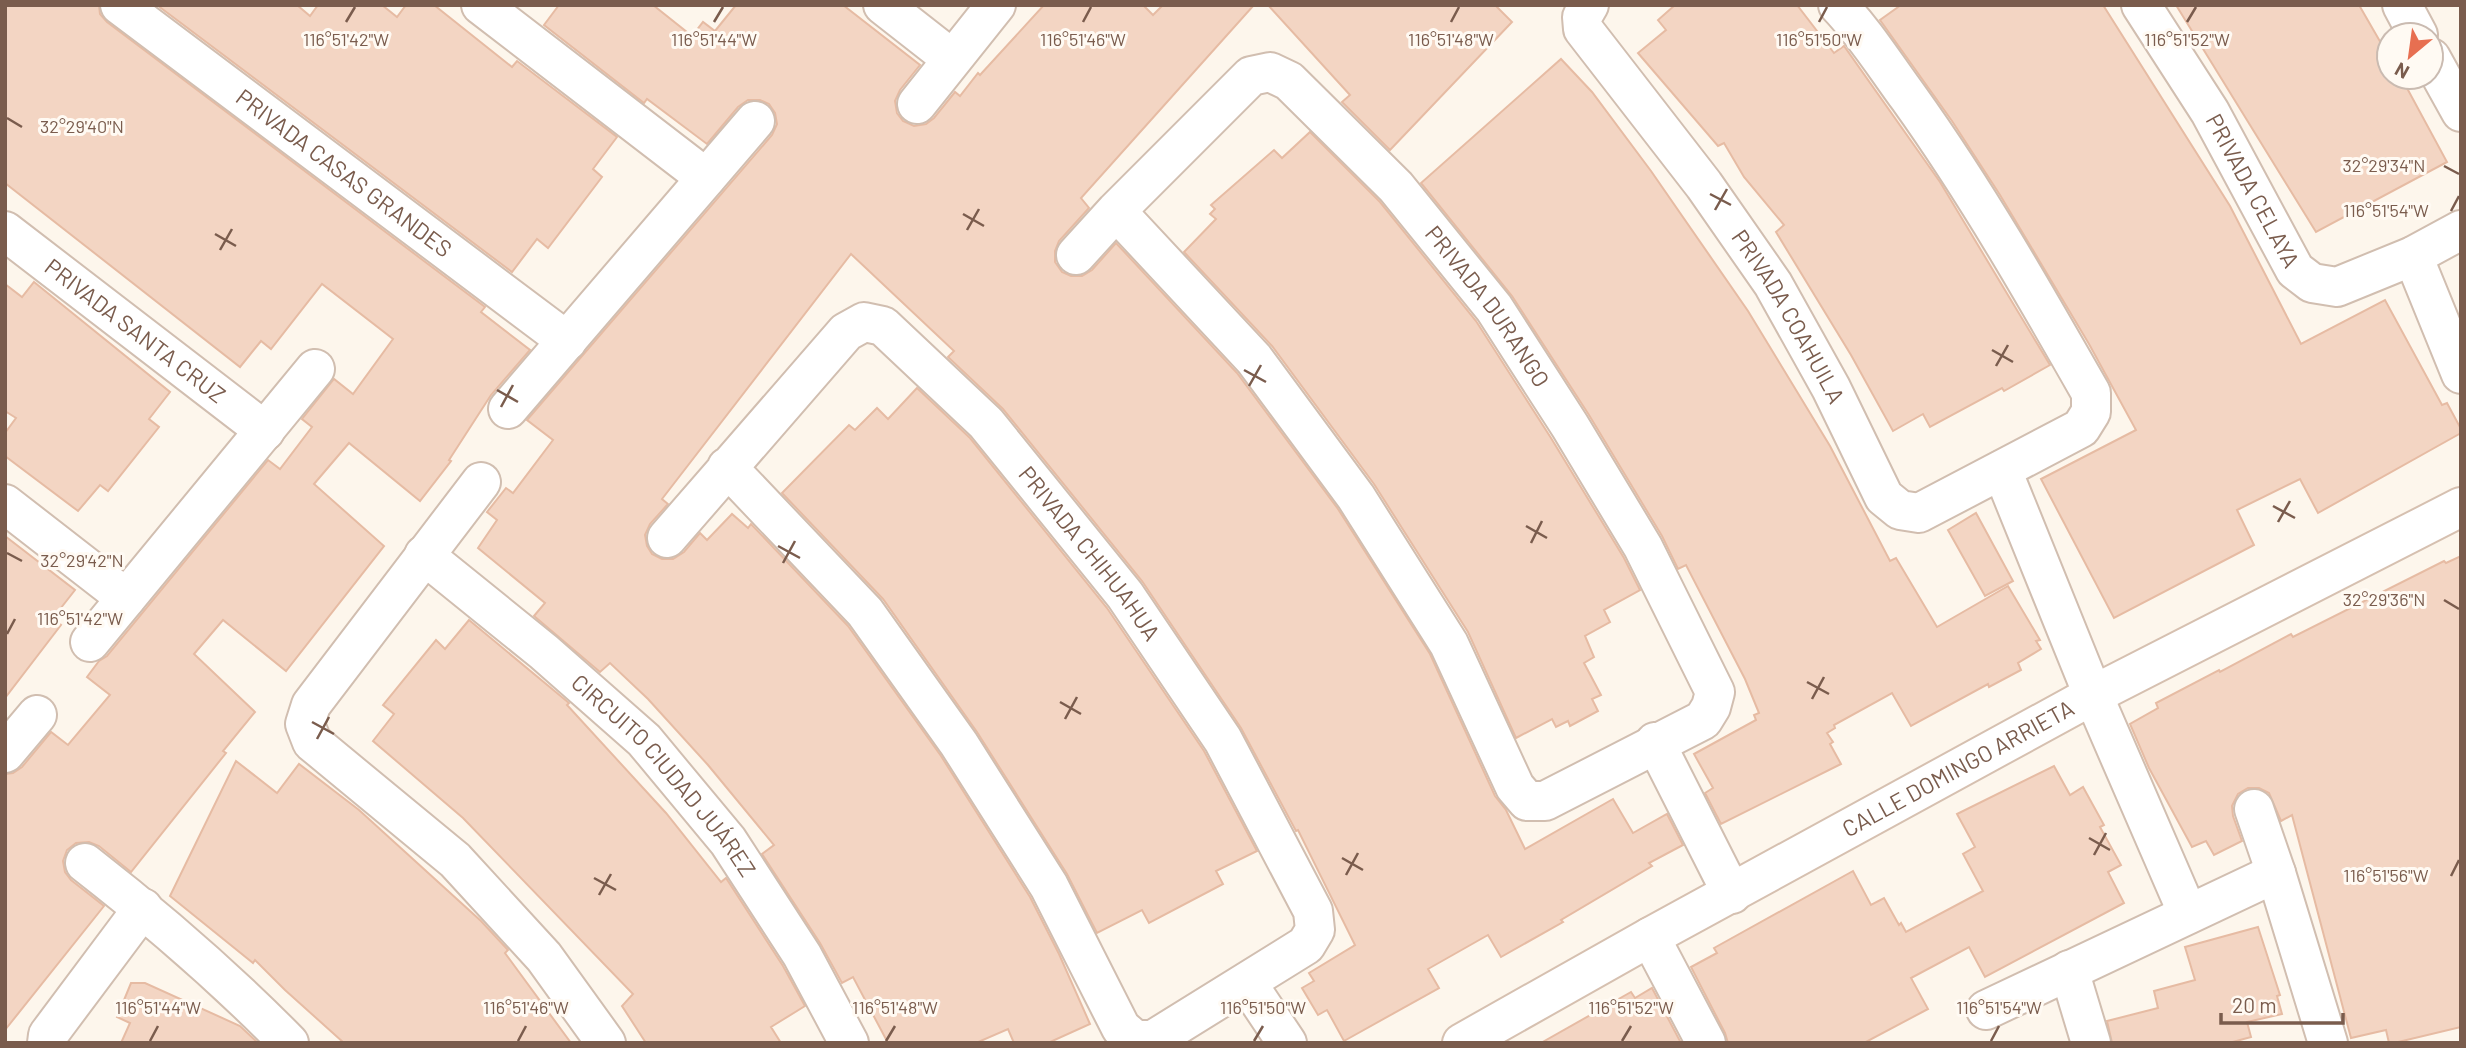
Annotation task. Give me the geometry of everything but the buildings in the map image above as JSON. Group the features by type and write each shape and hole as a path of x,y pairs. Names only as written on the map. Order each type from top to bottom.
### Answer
{"street":[{"name":"PRIVADA CASAS GRANDES","path":"120,5 566,341"},
{"path":"481,5 706,178"},
{"path":"883,5 952,59"},
{"path":"917,104 996,5"},
{"name":"PRIVADA COAHUILA","path":"1589,5 1582,17 1583,29 1704,185 1773,284 1830,388 1884,497 1900,510 1919,513 2081,428 2091,412 2091,393 1990,218 1854,21 1838,5"},
{"name":"PRIVADA CELAYA","path":"2141,5 2210,112 2295,270 2312,283 2337,287 2413,256 2461,230"},
{"path":"2402,5 2411,21"},
{"name":"PRIVADA DURANGO","path":"1076,255 1116,211 1251,76 1270,72 1289,81 1396,187 1494,308 1643,547 1715,692 1711,707 1703,720 1655,742 1545,801 1527,801 1515,787 1449,644 1356,497 1254,359 1116,211"},
{"path":"2445,83 2461,112"},
{"path":"508,409 755,121"},
{"name":"PRIVADA SANTA CRUZ","path":"5,231 265,431"},
{"path":"2413,256 2461,374"},
{"name":"PRIVADA CHIHUAHUA","path":"667,538 727,467 846,332 864,322 883,326 986,423 1125,596 1223,740 1313,911 1315,930 1306,945 1153,1040 1135,1040 1121,1028 1049,886 959,744 865,612 727,467"},
{"path":"90,642 315,369"},
{"path":"2002,470 2093,695 2189,914"},
{"path":"481,482 311,705 305,724 312,742 455,860 544,957 606,1043"},
{"path":"5,504 126,598"},
{"name":"CALLE DOMINGO ARRIETA","path":"1461,1043 2093,695 2461,507"},
{"name":"CIRCUITO CIUDAD JUÁREZ","path":"424,555 544,652 644,740 728,841 802,955 849,1043"},
{"path":"5,752 37,715"},
{"path":"1655,742 1732,894"},
{"path":"2254,809 2328,1043"},
{"path":"85,863 230,984 289,1043"},
{"path":"1986,1010 2276,873"},
{"path":"47,1043 48,1035 142,908"},
{"path":"1650,937 1706,1043"},
{"path":"2070,970 2091,1043"},
{"path":"1247,983 1287,1043"}]}
